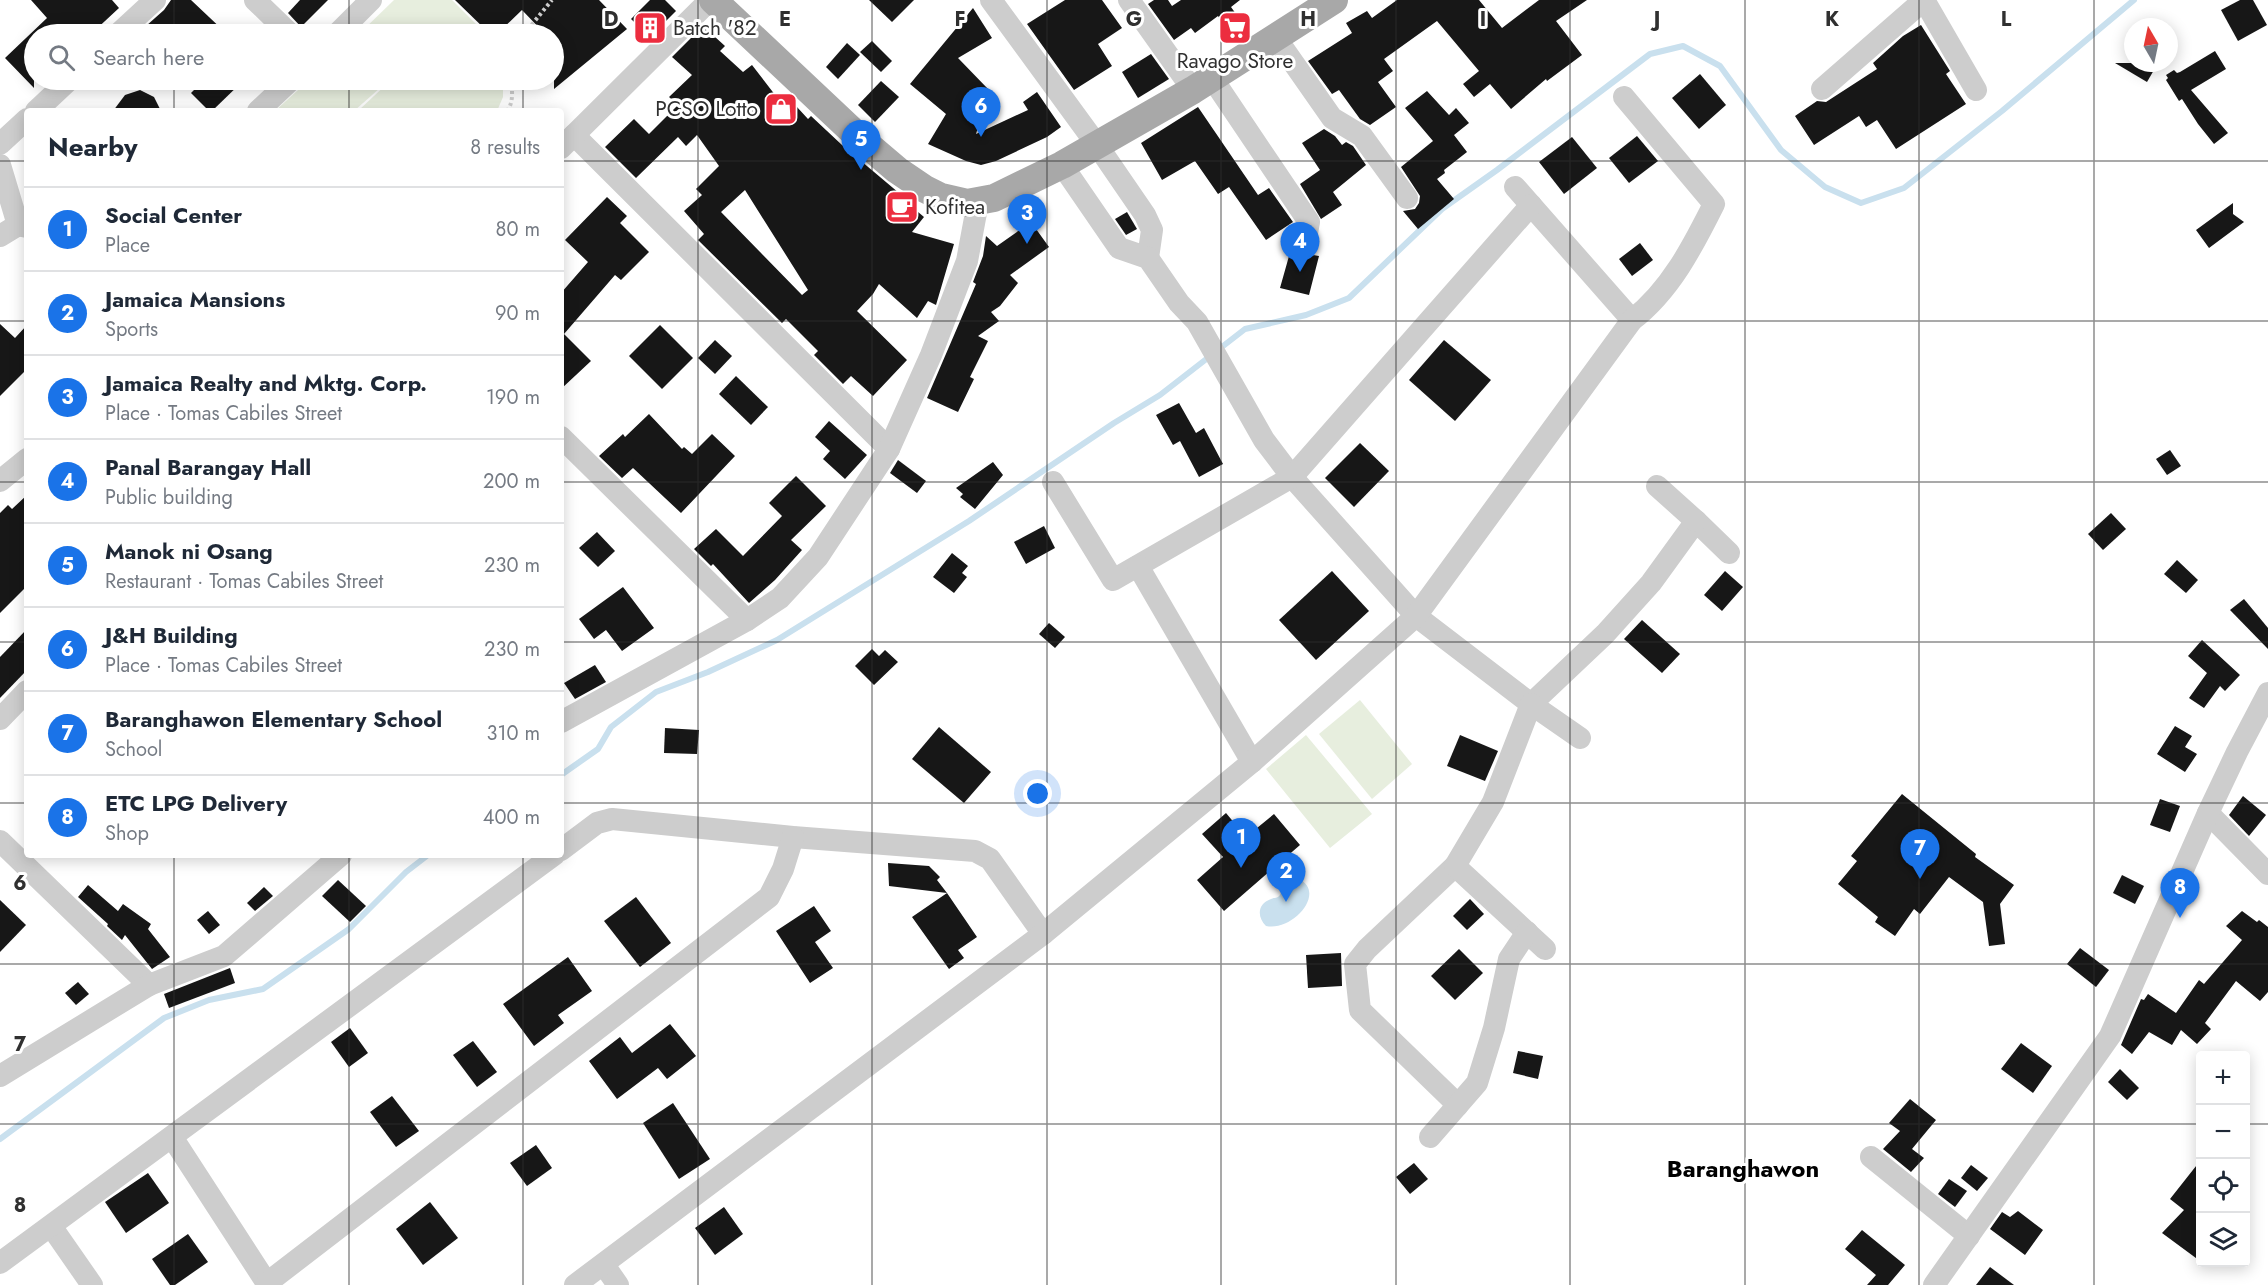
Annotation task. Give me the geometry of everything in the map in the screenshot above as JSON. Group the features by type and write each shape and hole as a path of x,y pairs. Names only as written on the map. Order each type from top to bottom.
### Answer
{"main road":[{"path":"712,0 897,170 941,197 956,201 978,202 1004,194 1062,165 1202,84 1334,0"}],"street":[{"path":"129,24 155,0"},
{"path":"255,0 280,24"},
{"path":"347,24 371,0"},
{"path":"712,0 567,142 889,448"},
{"path":"990,0 1097,145 1149,222 1152,230 1148,258"},
{"path":"1129,0 1202,84 1309,222 1305,244"},
{"path":"1822,89 1924,0 1976,90"},
{"path":"1276,38 1332,118 1362,136 1407,198"},
{"path":"48,107 61,90"},
{"path":"261,108 280,90"},
{"path":"575,1285 1043,934 1252,762 1416,616 1632,320 1647,308 1681,265 1714,204 1624,97"},
{"path":"0,144 24,122"},
{"path":"0,165 15,229"},
{"path":"1062,165 1119,248 1148,258 1179,303 1197,322 1264,440 1292,477 1416,616 1531,704 1580,738"},
{"path":"1515,186 1632,320"},
{"path":"564,721 747,620 780,598 818,557 889,448 931,355 967,261 978,202"},
{"path":"1053,482 1113,580 1292,477 1531,205"},
{"path":"564,440 747,620"},
{"path":"0,481 24,461"},
{"path":"1657,486 1729,553"},
{"path":"1458,1105 1360,1010 1355,964 1455,866 1493,802 1531,704 1605,634 1636,600 1696,521"},
{"path":"1138,566 1252,762"},
{"path":"1934,1285 2110,1036 2208,813 2268,693"},
{"path":"0,719 24,694"},
{"path":"2208,813 2268,874"},
{"path":"564,848 597,823 612,819 793,837 975,851 990,859 1043,934"},
{"path":"172,1137 267,1284 769,897 783,869 793,837"},
{"path":"0,841 149,985"},
{"path":"0,1076 149,985 225,957 337,858"},
{"path":"0,1263 550,858"},
{"path":"1455,866 1545,949"},
{"path":"1430,1137 1477,1083 1494,1028 1509,959 1527,932"},
{"path":"1871,1157 1969,1236"},
{"path":"51,1226 92,1285"},
{"path":"604,1264 618,1285"}],"path":[{"path":"532,24 552,0"},
{"path":"509,108 512,90"}],"green space":[{"path":"394,0 452,0 476,24 369,24"},
{"path":"298,90 378,90 357,108 278,108"},
{"path":"380,90 503,90 498,108 361,108"},
{"path":"1360,700 1412,764 1372,799 1319,734"},
{"path":"1306,735 1372,814 1330,848 1266,769"}],"water":[{"path":"1299,879 1307,885 1309,893 1308,902 1303,910 1286,923 1266,926 1260,915 1263,904 1279,896 1283,885 1289,880"}],"building":[{"path":"31,0 112,0 119,8 102,24 41,24 47,18"},
{"path":"171,0 191,0 216,24 148,24"},
{"path":"300,0 328,0 304,24 298,24 288,13"},
{"path":"455,0 599,0 627,29 564,81 564,24 535,24 522,10 507,24 480,24"},
{"name":"Batch '82","path":"650,0 665,0 676,11 650,37 631,19"},
{"path":"869,0 914,0 892,22"},
{"path":"1065,0 1102,0 1122,28 1098,44 1112,66 1074,90 1027,24"},
{"path":"1154,0 1168,0 1172,6 1181,0 1240,0 1231,7 1246,28 1233,37 1218,16 1195,33 1191,28 1174,40 1148,4"},
{"path":"1397,0 1479,0 1502,28 1539,0 1587,0 1556,21 1582,55 1547,81 1546,79 1511,109 1490,84 1474,97 1463,84 1479,71 1437,21 1384,59 1393,71 1378,82 1396,107 1370,125 1360,119 1339,90 1332,94 1308,61 1352,33 1346,23 1367,11 1372,18"},
{"path":"2240,0 2253,0 2267,25 2238,41 2221,10"},
{"path":"973,8 992,38 958,58 989,90 976,134 1028,110 1023,102 1037,92 1061,127 1047,137 996,161 981,165 966,161 928,144 946,114 910,84"},
{"path":"1921,25 1950,71 1946,74 1966,104 1896,149 1877,120 1866,127 1859,116 1814,145 1795,116 1817,101 1826,102 1877,69 1873,63 1903,36"},
{"path":"703,26 725,46 720,51 743,72 752,65 789,113 797,107 808,119 811,116 924,217 912,232 954,244 936,305 928,301 917,318 879,284 857,311 907,360 873,396 851,376 843,384 814,355 818,351 786,319 782,323 698,240 704,234 684,211 702,195 696,189 719,166 697,135 686,146 678,137 636,178 605,147 634,119 649,134 678,105 669,97 692,75 672,57","holes":["745,190 808,290 802,295 721,212"]},
{"path":"24,40 24,78 5,58"},
{"path":"872,41 892,61 881,72 860,52"},
{"path":"847,43 860,55 838,79 826,67"},
{"path":"2215,51 2226,69 2191,90 2228,133 2214,144 2182,99 2179,101 2166,80 2168,78 2166,75 2171,72 2180,72"},
{"path":"1151,54 1169,79 1138,98 1122,72"},
{"path":"2115,63 2124,63 2124,68"},
{"path":"2130,72 2153,72 2147,82"},
{"path":"1700,74 1726,105 1699,129 1672,98"},
{"path":"881,81 899,97 875,122 858,105"},
{"path":"140,90 154,97 160,108 115,108 125,95"},
{"path":"194,90 234,90 215,108 206,108 191,93"},
{"path":"1427,91 1449,115 1456,108 1469,123 1454,135 1467,152 1444,170 1445,173 1437,179 1454,199 1418,229 1403,211 1415,209 1420,196 1401,167 1433,141 1405,108"},
{"path":"1198,107 1258,195 1269,188 1293,222 1266,240 1229,187 1218,194 1195,161 1162,180 1141,143"},
{"path":"1324,129 1335,136 1342,145 1346,142 1353,146 1366,165 1333,192 1342,205 1321,219 1300,184 1320,170 1302,143"},
{"path":"1637,136 1658,161 1629,183 1609,158"},
{"path":"1572,137 1597,168 1564,194 1539,162"},
{"path":"607,197 627,216 620,223 649,252 621,280 615,275 564,334 564,290 588,262 565,240"},
{"path":"2233,203 2233,214 2244,222 2209,248 2196,230"},
{"path":"1127,212 1137,229 1126,235 1115,219"},
{"path":"1031,222 1049,247 1010,275 1018,283 1000,306 991,312 999,321 978,336 988,341 970,377 974,379 958,412 927,398 976,284 973,282 983,256 986,236 997,246"},
{"path":"1640,243 1653,260 1632,276 1619,259"},
{"path":"1291,249 1302,257 1319,256 1309,295 1280,288"},
{"path":"0,324 15,338 24,328 24,372 0,396"},
{"path":"660,325 693,358 662,389 629,356"},
{"path":"564,334 591,361 564,386"},
{"path":"715,340 732,356 715,374 698,358"},
{"path":"1444,340 1491,380 1455,421 1409,380"},
{"path":"736,376 768,407 751,425 719,394"},
{"path":"1179,403 1196,433 1204,428 1223,464 1199,477 1180,441 1173,445 1156,415"},
{"path":"649,414 682,449 684,447 692,454 712,434 735,456 681,513 633,468 622,478 599,456 623,434 625,437"},
{"path":"829,421 867,455 845,479 823,459 830,451 815,437"},
{"path":"1360,443 1389,471 1354,507 1325,478"},
{"path":"2170,450 2181,466 2167,475 2156,459"},
{"path":"898,460 926,481 917,493 890,473"},
{"path":"993,462 1003,475 975,509 960,497 963,494 956,488"},
{"path":"796,476 826,506 791,540 802,550 775,580 749,603 713,564 711,566 694,549 716,529 743,556 782,516 769,503"},
{"path":"24,498 24,589 0,613 0,513 8,505 12,509"},
{"path":"2111,513 2126,529 2103,550 2088,534"},
{"path":"1044,526 1055,548 1026,564 1014,542"},
{"path":"597,532 615,551 598,567 579,548"},
{"path":"952,553 968,566 962,573 967,577 954,593 933,577"},
{"path":"2177,560 2198,580 2186,593 2164,574"},
{"path":"1332,571 1369,611 1316,660 1279,620"},
{"path":"1725,571 1743,587 1722,611 1704,595"},
{"path":"623,587 654,628 622,651 606,630 594,639 579,619"},
{"path":"2244,599 2268,628 2268,649 2230,610"},
{"path":"1642,620 1680,654 1662,673 1624,639"},
{"path":"1049,623 1065,637 1055,648 1039,634"},
{"path":"24,632 24,673 0,698 0,657"},
{"path":"2202,640 2240,675 2225,691 2220,686 2204,708 2189,698 2207,673 2188,656"},
{"path":"872,649 879,656 885,650 898,662 874,685 855,666"},
{"path":"595,665 606,682 575,699 564,683"},
{"path":"2175,726 2192,736 2185,747 2197,754 2185,772 2157,754"},
{"path":"939,727 991,772 964,803 912,759"},
{"path":"665,728 699,730 697,754 664,753"},
{"path":"1460,735 1498,751 1485,781 1447,766"},
{"path":"1902,794 1976,854 1975,857 2014,885 2000,904 2005,944 1989,946 1983,902 1949,877 1920,914 1914,909 1895,936 1875,922 1878,917 1838,884 1857,861 1851,856"},
{"path":"2243,796 2266,815 2249,836 2229,815"},
{"path":"2160,799 2180,806 2170,832 2150,825"},
{"path":"1226,813 1246,837 1274,814 1300,845 1224,911 1197,880 1223,857 1202,834"},
{"path":"888,863 929,866 940,877 937,880 947,893 889,886"},
{"path":"2122,875 2144,886 2135,904 2113,893"},
{"path":"338,880 366,906 350,922 322,896"},
{"path":"88,885 118,911 123,904 151,924 148,929 170,957 152,969 125,935 122,940 78,897"},
{"path":"264,887 273,896 255,911 247,903"},
{"path":"947,893 977,937 958,950 964,958 949,969 912,917"},
{"path":"636,897 671,943 640,967 604,921"},
{"path":"1470,899 1484,914 1467,930 1453,916"},
{"path":"0,900 26,925 0,952"},
{"path":"814,906 831,931 815,942 833,968 810,983 776,931"},
{"path":"208,911 220,925 209,934 197,920"},
{"path":"2242,911 2268,927 2268,992 2260,1001 2236,981 2205,1023 2211,1029 2197,1044 2181,1030 2172,1045 2149,1032 2132,1054 2121,1045 2141,999 2144,1000 2148,994 2176,1013 2199,980 2204,984 2242,940 2226,926"},
{"path":"2080,948 2109,970 2096,987 2067,964"},
{"path":"1459,949 1483,973 1455,1000 1431,976"},
{"path":"1341,953 1342,986 1308,988 1306,955"},
{"path":"568,957 592,991 558,1015 564,1023 534,1046 503,1004"},
{"path":"230,968 235,983 169,1008 164,994"},
{"path":"78,982 89,994 76,1005 65,993"},
{"path":"670,1024 696,1056 667,1079 658,1068 617,1099 589,1061 620,1037 632,1053"},
{"path":"350,1028 368,1053 349,1067 331,1042"},
{"path":"473,1041 497,1072 477,1087 453,1055"},
{"path":"2021,1043 2052,1066 2033,1093 2001,1069"},
{"path":"1518,1051 1543,1056 1538,1079 1513,1073"},
{"path":"2120,1069 2139,1088 2127,1100 2108,1082"},
{"path":"392,1096 419,1131 396,1147 370,1112"},
{"path":"1910,1099 1936,1120 1912,1149 1924,1158 1911,1172 1883,1149 1900,1131 1889,1123"},
{"path":"673,1103 710,1159 679,1179 643,1123"},
{"path":"536,1145 552,1168 527,1186 510,1163"},
{"path":"1414,1163 1428,1179 1410,1194 1396,1177"},
{"path":"1971,1165 1988,1178 1977,1191 1961,1178"},
{"path":"2196,1166 2196,1258 2162,1233 2184,1210 2170,1199"},
{"path":"148,1173 169,1203 126,1233 105,1202"},
{"path":"1949,1179 1967,1191 1955,1207 1938,1194"},
{"path":"430,1202 458,1238 423,1265 396,1229"},
{"path":"724,1207 743,1234 715,1255 695,1228"},
{"path":"2018,1211 2043,1230 2025,1255 1990,1229 2002,1212 2010,1217"},
{"path":"1862,1230 1905,1265 1888,1285 1867,1285 1876,1275 1845,1249"},
{"path":"188,1234 208,1262 175,1285 170,1285 152,1259"},
{"path":"1990,1267 2014,1285 1976,1285"}],"waterway":[{"path":"564,773 598,749 611,727 656,692 708,672 777,640 969,521 1114,423 1160,395 1245,329 1306,315 1349,298 1442,209 1650,54 1683,46 1720,66 1781,150 1825,187 1861,203 1904,188 2002,111 2134,0"},
{"path":"0,1139 164,1018 209,1000 263,989 349,929 406,872 424,858"}],"place":[{"name":"Batch '82","path":"650,28"},
{"name":"Ravago Store","path":"1235,28"},
{"name":"PCSO Lotto","path":"781,109"},
{"name":"J&H Building","path":"981,137"},
{"name":"Manok ni Osang","path":"861,170"},
{"name":"Kofitea","path":"902,207"},
{"name":"Jamaica Realty and Mktg. Corp.","path":"1027,244"},
{"name":"Panal Barangay Hall","path":"1300,272"},
{"name":"Social Center","path":"1241,868"},
{"name":"Baranghawon Elementary School","path":"1920,879"},
{"name":"Jamaica Mansions","path":"1286,902"},
{"name":"ETC LPG Delivery","path":"2180,918"}],"district":[{"name":"Baranghawon","path":"1743,1169"}]}
